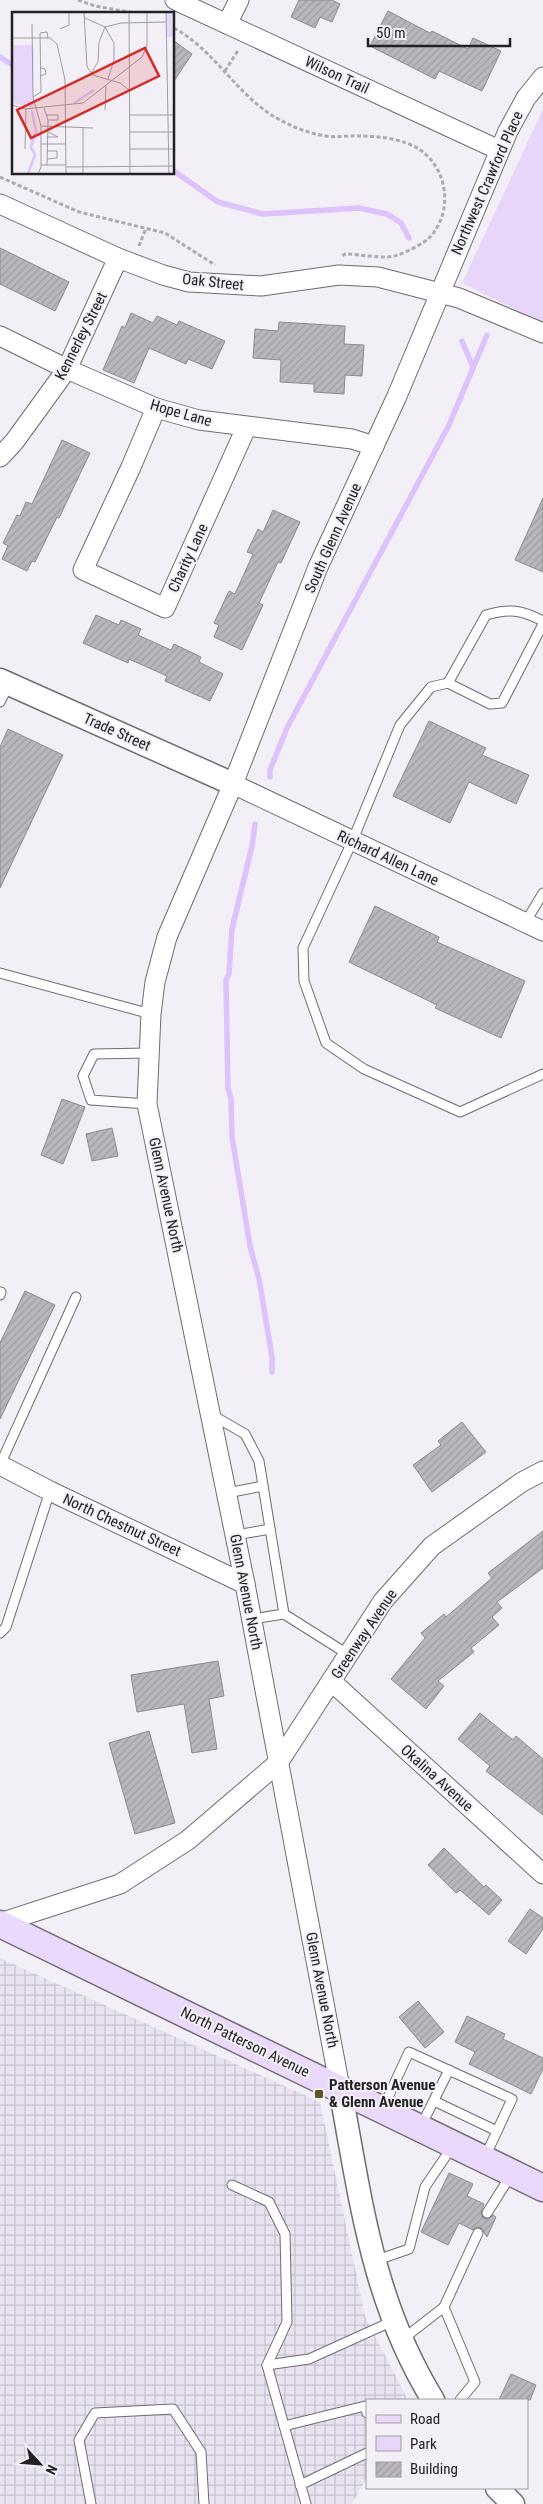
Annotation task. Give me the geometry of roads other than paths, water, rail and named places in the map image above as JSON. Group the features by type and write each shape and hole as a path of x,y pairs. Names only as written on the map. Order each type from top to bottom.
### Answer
{"main road":[{"name":"North Patterson Avenue","path":"0,1924 543,2188"}],"street":[{"name":"Wilson Trail","path":"175,0 499,150"},
{"path":"227,24 240,0"},
{"name":"Northwest Crawford Place","path":"439,294 499,150 526,98 543,77"},
{"name":"Oak Street","path":"0,204 118,258 163,275 189,282 215,285 261,286 339,275 378,277 460,298 543,333"},
{"name":"Kennerley Street","path":"0,457 14,442 67,369 118,258"},
{"name":"South Glenn Avenue","path":"233,784 315,574 374,446 439,294"},
{"name":"Hope Lane","path":"0,336 67,369 156,408 199,420 246,428 352,439 374,446"},
{"name":"Charity Lane","path":"156,408 83,570 165,608 246,428"},
{"name":"Trade Street","path":"3,688 233,784"},
{"name":"Richard Allen Lane","path":"233,784 543,931"},
{"name":"Glenn Avenue North","path":"233,784 167,937 155,982 151,1014 147,1104 246,1584 278,1763 374,2262 397,2331 432,2399"},
{"name":"North Chestnut Street","path":"0,1465 50,1491 246,1584"},
{"name":"Greenway Avenue","path":"0,1924 120,1884 188,1840 278,1763 383,1601 432,1546 522,1482 543,1471"},
{"name":"Okalina Avenue","path":"331,1681 543,1874"},
{"path":"498,2489 513,2504"}],"lane":[{"path":"448,683 486,615 502,610 527,613 543,622 502,703 490,704 448,683 431,687 400,726 352,842 302,948 304,981 326,1043 364,1068 460,1112 543,1074"},
{"path":"525,923 543,893"},
{"path":"0,973 151,1014"},
{"path":"147,1104 91,1100 83,1076 94,1054 148,1054"},
{"path":"0,1465 76,1297"},
{"path":"212,1415 245,1434 259,1461 284,1614"},
{"path":"228,1494 264,1486"},
{"path":"0,1633 6,1627 50,1491"},
{"path":"236,1535 270,1529"},
{"path":"252,1619 284,1614 349,1655"},
{"path":"382,2110 409,2052 512,2099 484,2160"},
{"path":"420,2129 449,2070"},
{"path":"434,2101 497,2132"},
{"path":"374,2262 409,2249 425,2187 453,2145"},
{"path":"487,2212 512,2173"},
{"path":"232,2185 269,2202 285,2234 287,2322 268,2365 306,2504"},
{"path":"268,2365 309,2359 397,2331 444,2308 478,2233"},
{"path":"444,2308 475,2382 461,2399"},
{"path":"284,2426 365,2406 366,2410"},
{"path":"91,2504 79,2440 95,2413 173,2409 201,2452 204,2504"},
{"path":"300,2485 366,2453"}],"waterway":[{"path":"0,57 12,65"},
{"path":"175,172 218,202 263,214 359,208 387,214 401,223 409,238"},
{"path":"270,777 270,770 287,728 449,425 487,335"},
{"path":"462,341 473,367"},
{"path":"255,824 252,846 232,929 229,974 226,980 228,1089 231,1098 232,1137 250,1246 259,1279 272,1357 272,1372"}],"place":[{"name":"Patterson Avenue & Glenn Avenue","path":"319,2094"}]}
